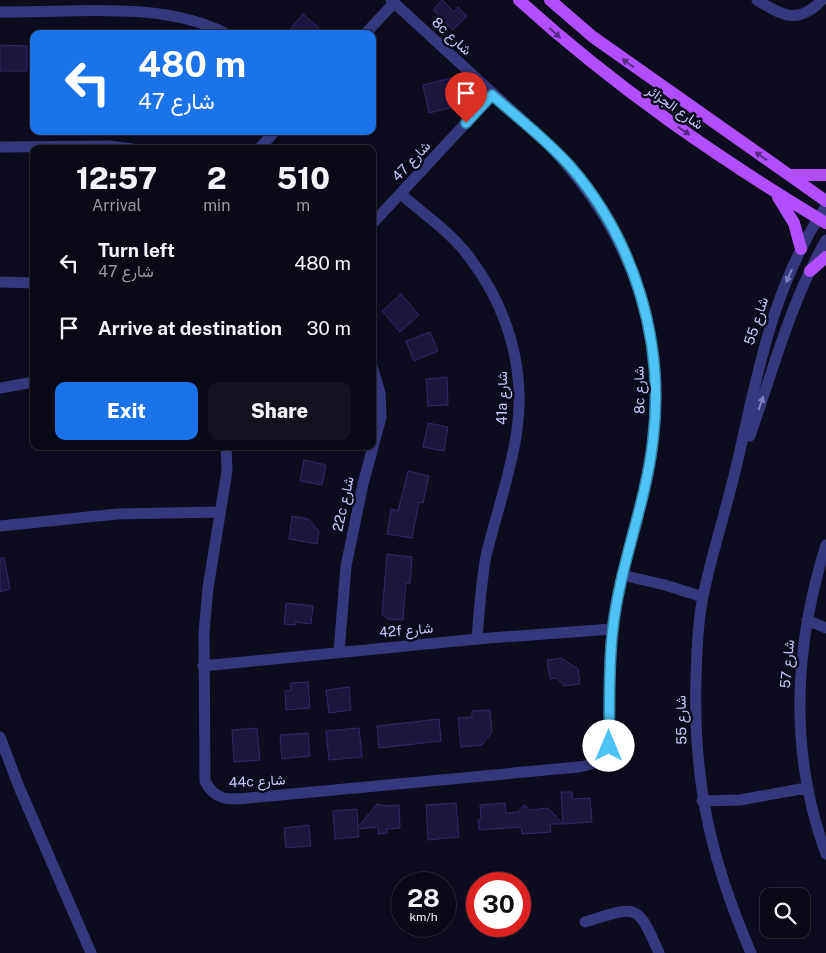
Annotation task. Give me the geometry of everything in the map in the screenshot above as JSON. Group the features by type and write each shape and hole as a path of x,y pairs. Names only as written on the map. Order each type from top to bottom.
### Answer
{"main road":[{"name":"شارع الجزائر","path":"519,0 586,60 647,106 773,191 822,221"},
{"name":"شارع الجزائر","path":"550,0 593,38 826,201"},
{"path":"787,174 826,176"},
{"path":"773,191 792,219 801,249"},
{"path":"810,271 826,258"}],"street":[{"path":"757,0 777,12 794,16 813,9 822,0"},
{"path":"368,30 392,2"},
{"name":"8c شارع","path":"392,2 492,95 547,143 590,192 623,249 645,310 655,375 653,441 648,473 622,575 612,629 609,735"},
{"path":"0,12 157,9 199,19 220,30"},
{"name":"شارع 47","path":"376,220 492,95"},
{"path":"263,145 271,135"},
{"path":"0,147 30,147"},
{"name":"41a شارع","path":"401,194 464,251 483,276 499,303 510,333 517,368 519,397 517,430 486,557 477,639"},
{"name":"شارع 55","path":"751,953 725,887 703,806 698,771 695,707 697,645 704,593 733,482 769,324 801,249 822,221 826,206"},
{"name":"شارع 55","path":"733,482 791,316 810,271 826,240"},
{"path":"0,282 30,283"},
{"name":"22c شارع","path":"376,380 380,393 381,417 376,435"},
{"path":"0,388 30,383"},
{"name":"44c شارع","path":"226,450 226,472 208,588 203,666 205,781 216,796 226,800 588,766 597,762 605,755 609,746 609,735"},
{"name":"22c شارع","path":"339,652 346,566 362,484 372,450"},
{"path":"0,526 109,515 220,512"},
{"name":"شارع 57","path":"826,545 807,620 799,702 800,744 806,788 826,854"},
{"path":"622,575 704,593"},
{"path":"807,620 826,628"},
{"name":"42f شارع","path":"203,666 477,639 612,629"},
{"path":"0,737 19,787 90,953"},
{"path":"703,806 806,788"},
{"path":"585,922 625,910 635,912 644,918 659,953"}],"building":[{"path":"442,0 454,12 458,7 467,16 453,30 433,10"},
{"path":"303,14 319,28 317,30 289,30"},
{"path":"0,45 27,46 27,71 0,71"},
{"path":"451,78 458,106 429,113 423,85"},
{"path":"401,294 419,315 400,332 382,311"},
{"path":"430,332 438,351 414,361 406,341"},
{"path":"447,377 448,405 428,406 426,379"},
{"path":"428,423 448,427 444,451 423,447"},
{"path":"304,460 326,465 322,485 300,481"},
{"path":"408,471 429,476 423,503 419,502 412,538 387,534 391,509 398,511"},
{"path":"292,516 308,519 319,531 317,544 289,539"},
{"path":"387,554 412,557 410,584 406,583 403,620 388,619 382,614"},
{"path":"0,558 4,558 10,589 0,592"},
{"path":"286,603 313,606 311,624 295,622 295,625 284,624"},
{"path":"561,658 578,669 580,684 564,686 557,678 550,679 547,660"},
{"path":"308,682 310,708 286,710 285,691 291,690 290,683"},
{"path":"349,687 351,710 329,713 326,690"},
{"path":"490,710 492,732 482,745 461,747 458,718 472,717 472,711"},
{"path":"439,719 441,741 379,748 377,726"},
{"path":"257,728 260,760 234,762 232,730"},
{"path":"359,728 362,757 329,760 326,731"},
{"path":"308,733 310,756 282,759 280,735"},
{"path":"561,792 572,792 573,799 590,798 592,822 563,824"},
{"path":"456,803 459,837 428,840 426,805"},
{"path":"505,803 506,813 518,812 524,805 530,810 548,808 563,824 550,824 551,832 522,834 521,827 479,830 478,820 481,820 480,805"},
{"path":"377,804 386,806 399,805 400,828 387,829 387,833 378,834 378,827 358,829 359,837 335,839 333,811 357,809 358,827"},
{"path":"309,825 311,846 286,848 284,828"}],"route":[{"path":"466,123 492,95 547,143 570,166 590,192 616,234 636,279 645,310 652,346 656,408 648,473 627,550 612,629 609,746"}]}
